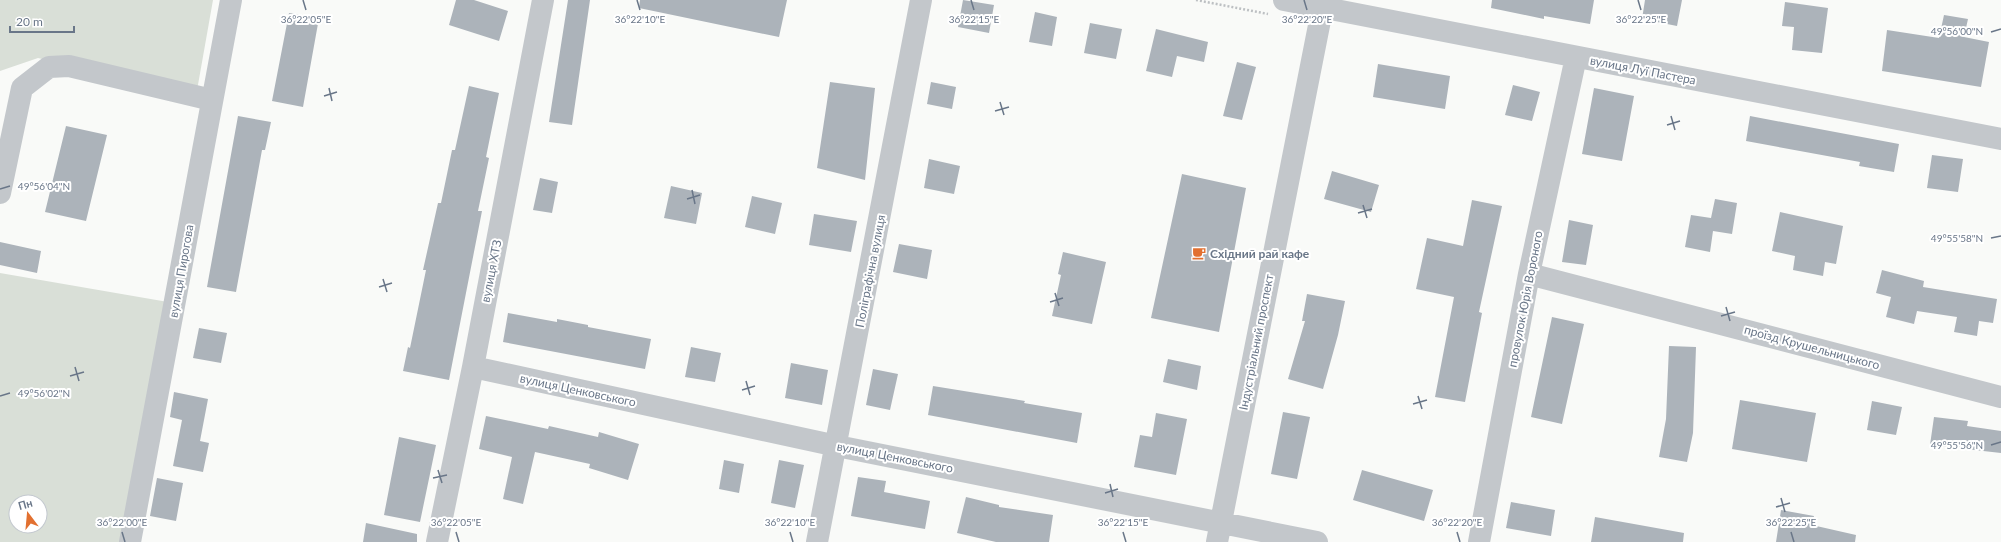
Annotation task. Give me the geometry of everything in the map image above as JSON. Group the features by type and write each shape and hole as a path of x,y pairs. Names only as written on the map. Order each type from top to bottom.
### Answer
{"street":[{"name":"вулиця Пирогова","path":"130,542 231,0"},
{"name":"вулиця ХТЗ","path":"437,542 473,368 543,0"},
{"name":"Поліграфічна вулиця","path":"817,542 837,446 921,0"},
{"name":"вулиця Луї Пастера","path":"1284,0 1323,4 1576,57 2001,139"},
{"name":"Індустріальний проспект","path":"1219,533 1323,4"},
{"name":"провулок Юрія Вороного","path":"1479,542 1529,274 1576,57"},
{"path":"0,193 22,88 49,67 69,66 212,100"},
{"name":"проїзд Крушельницького","path":"1529,274 2001,397"},
{"name":"вулиця Ценковського","path":"473,368 837,446 1219,533 1317,542"}],"shaded area":[{"path":"0,0 213,0 196,96 38,58 0,71"},
{"path":"0,273 168,302 120,542 0,542"}],"building":[{"path":"456,0 474,0 508,11 499,41 449,25"},
{"path":"568,0 590,0 572,125 549,122"},
{"path":"640,0 787,0 779,37 639,8"},
{"path":"963,0 994,5 989,33 958,27"},
{"path":"1492,0 1594,0 1590,24 1544,16 1544,19 1491,8"},
{"path":"1645,0 1682,0 1677,26 1642,19"},
{"path":"1785,2 1828,8 1822,53 1792,50 1794,27 1782,26"},
{"path":"1035,12 1057,17 1052,46 1029,42"},
{"path":"289,13 319,18 303,107 272,101"},
{"path":"1944,15 1968,19 1964,37 1989,42 1981,87 1882,71 1887,30 1939,38"},
{"path":"1090,23 1122,29 1116,59 1084,53"},
{"path":"1156,29 1208,42 1204,62 1177,56 1172,77 1146,71"},
{"path":"1237,62 1256,67 1242,120 1223,116"},
{"path":"1378,64 1450,76 1445,109 1373,97"},
{"path":"830,82 875,88 865,180 817,168"},
{"path":"931,82 956,87 952,109 927,104"},
{"path":"1513,85 1540,92 1532,121 1505,115"},
{"path":"469,86 499,93 486,157 489,158 478,211 482,211 449,380 403,371 408,347 410,348 426,270 423,270 438,203 441,203 452,150 455,150"},
{"path":"1594,88 1634,96 1622,161 1582,154"},
{"path":"238,116 271,122 265,150 262,150 236,292 207,287"},
{"path":"1750,116 1899,144 1894,172 1859,166 1860,162 1746,141"},
{"path":"66,126 107,135 86,221 45,212"},
{"path":"1932,155 1963,159 1958,192 1927,188"},
{"path":"929,159 960,166 954,194 924,188"},
{"path":"1332,171 1379,185 1371,212 1324,199"},
{"name":"Східний рай кафе","path":"1182,174 1246,188 1219,332 1151,318"},
{"path":"540,178 558,182 552,213 533,210"},
{"path":"671,186 702,193 696,224 664,218"},
{"path":"752,196 782,203 775,234 745,227"},
{"path":"1715,199 1737,203 1732,234 1713,231 1710,252 1685,247 1691,215 1711,218"},
{"path":"1472,200 1502,206 1479,312 1482,313 1465,402 1435,397 1454,297 1416,289 1427,238 1463,246"},
{"path":"1780,212 1843,226 1836,264 1825,262 1823,276 1793,270 1795,256 1772,251"},
{"path":"814,214 857,221 851,252 809,245"},
{"path":"1569,220 1593,225 1586,265 1562,262"},
{"path":"0,242 41,251 37,273 0,265"},
{"path":"899,244 932,250 927,279 893,272"},
{"path":"1063,252 1106,262 1092,324 1052,316 1061,275 1058,274"},
{"path":"1882,270 1924,281 1923,287 1997,299 1993,323 1979,321 1977,336 1954,332 1957,317 1917,311 1914,324 1886,317 1891,297 1876,293"},
{"path":"1307,294 1345,301 1338,335 1323,389 1288,379 1305,321 1302,321"},
{"path":"508,313 557,322 557,319 588,325 588,327 651,339 645,369 503,342"},
{"path":"1552,317 1584,324 1562,424 1531,417"},
{"path":"199,328 227,333 221,363 193,358"},
{"path":"1669,346 1696,347 1693,433 1687,462 1659,457 1666,419"},
{"path":"691,347 721,353 715,382 685,377"},
{"path":"1168,359 1201,366 1197,390 1163,382"},
{"path":"791,363 828,370 822,405 785,398"},
{"path":"873,369 898,374 890,410 866,405"},
{"path":"933,386 1025,401 1024,403 1082,413 1077,443 928,415"},
{"path":"174,392 208,399 200,441 209,443 203,472 173,466 182,420 170,417"},
{"path":"1740,400 1816,413 1807,462 1732,449"},
{"path":"1872,401 1902,407 1896,435 1867,430"},
{"path":"1283,412 1310,417 1297,479 1271,474"},
{"path":"1156,413 1187,419 1176,475 1134,467 1140,435 1152,437"},
{"path":"486,416 548,429 549,426 598,437 599,432 639,444 628,480 589,468 590,464 535,452 523,504 503,499 512,457 479,449"},
{"path":"1934,417 1968,421 1967,426 2001,431 2001,453 1930,445"},
{"path":"399,437 436,445 420,522 384,515"},
{"path":"724,460 744,464 739,493 719,489"},
{"path":"779,460 804,465 795,508 771,503"},
{"path":"1362,470 1433,490 1424,521 1353,500"},
{"path":"858,477 886,481 884,492 930,501 925,529 851,516"},
{"path":"157,478 183,483 176,521 150,516"},
{"path":"966,497 999,505 999,507 1053,515 1049,542 996,542 957,533"},
{"path":"1511,502 1555,510 1551,536 1506,528"},
{"path":"1781,510 1814,516 1812,525 1856,535 1855,542 1776,542"},
{"path":"1595,517 1684,533 1683,542 1591,542"},
{"path":"366,523 417,534 417,542 363,542"}],"place":[{"name":"Східний рай кафе","path":"1199,253"}]}
